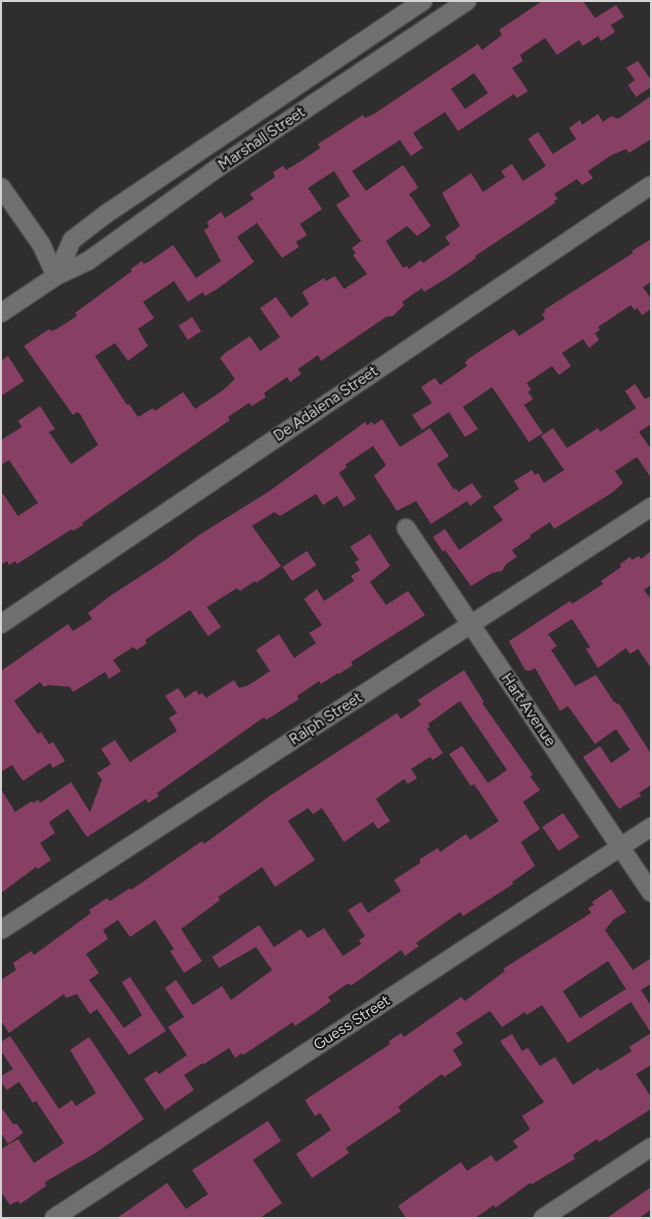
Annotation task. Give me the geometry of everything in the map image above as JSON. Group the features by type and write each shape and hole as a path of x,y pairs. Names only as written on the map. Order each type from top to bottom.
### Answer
{"street":[{"name":"Marshall Street","path":"56,276 72,240 106,214 423,1"},
{"name":"Marshall Street","path":"1,313 56,276 88,261 216,169 467,1"},
{"name":"De Adalena Street","path":"1,624 651,185"},
{"path":"1,187 41,244 56,276"},
{"name":"Ralph Street","path":"1,930 651,508"},
{"name":"Hart Avenue","path":"406,528 651,892"},
{"name":"Guess Street","path":"54,1218 651,828"},
{"path":"543,1218 651,1147"}],"building":[{"path":"542,1 583,1 595,18 616,5 624,17 611,25 615,32 601,41 598,36 583,46 579,40 557,55 545,38 520,55 523,61 512,68 528,91 517,98 514,94 458,131 445,112 413,133 423,148 411,156 400,140 352,171 366,191 403,165 415,182 418,188 409,194 431,226 417,236 407,226 386,241 403,268 407,266 409,269 421,260 423,263 450,244 445,237 460,226 442,193 471,173 483,192 505,177 501,171 512,164 523,181 546,166 528,139 538,132 553,154 576,139 569,128 580,120 582,125 598,114 603,122 611,116 618,119 651,96 651,139 629,153 626,149 610,156 588,171 593,178 582,185 577,179 554,194 558,199 554,201 555,203 475,256 476,258 450,276 424,292 422,288 402,302 404,305 393,316 386,317 321,361 318,355 298,369 301,374 290,382 287,377 264,393 266,397 252,406 249,403 228,417 230,420 82,523 83,525 73,531 72,529 17,564 15,561 9,565 7,561 1,565 1,491 18,516 38,503 9,460 1,465 1,440 22,427 18,421 40,406 55,429 49,432 71,464 98,445 80,414 77,412 73,415 24,346 49,329 51,331 55,330 77,316 75,313 132,271 131,269 142,261 144,264 150,261 173,245 196,278 221,261 204,230 209,227 207,222 221,212 225,218 254,199 250,194 275,177 273,172 283,166 286,170 301,161 320,148 318,144 363,115 365,118 374,114 478,44 482,50 502,35 499,30","holes":["474,73 488,93 465,109 451,89","334,171 350,196 336,205 361,241 352,248 356,253 353,255 367,274 344,289 335,276 326,281 324,278 302,292 309,304 291,318 276,297 260,308 280,337 260,351 250,336 225,353 220,358 235,379 222,391 195,409 183,392 155,411 153,408 138,417 129,404 127,405 95,356 115,343 128,361 148,346 138,329 154,318 143,302 174,281 188,302 203,292 205,296 217,289 254,262 237,237 257,223 282,258 299,247 296,242 307,235 300,224 322,209 308,188"]},
{"path":"638,61 651,80 651,87 636,97 628,85 635,80 626,68"},
{"path":"651,239 651,282 643,287 651,299 651,309 642,315 637,308 634,310 631,305 598,327 600,330 595,333 599,340 589,348 583,339 562,353 571,366 559,375 552,366 527,383 531,390 528,392 533,399 524,405 543,433 529,442 492,387 463,407 478,429 465,437 449,412 422,430 412,415 432,403 421,387 435,378 440,385 467,366 465,363 468,359 514,329 519,336 545,319 542,314 545,312 544,310 633,253 632,251"},
{"path":"192,317 201,331 188,340 179,326"},
{"path":"8,356 24,381 1,396 1,361"},
{"path":"635,384 645,399 651,396 651,424 639,432 651,449 651,478 637,457 615,471 623,483 613,492 554,529 550,522 530,535 531,537 512,550 517,557 506,564 502,571 492,573 471,586 445,550 443,552 433,537 445,529 459,550 503,520 493,507 519,489 514,481 532,470 535,475 538,473 544,483 564,470 541,436 553,428 567,448 598,428 600,432 636,408 625,391"},
{"path":"382,419 400,447 430,428 449,456 437,464 454,490 456,488 458,492 472,483 482,497 470,506 467,501 431,524 416,501 397,511 374,476 386,465 373,446 345,465 347,467 339,473 356,499 344,507 337,496 323,505 316,494 280,516 274,512 252,526 281,566 256,583 255,581 240,591 237,588 207,607 221,627 208,636 190,610 145,640 147,643 137,650 133,647 113,660 121,671 109,679 105,672 73,692 70,687 48,685 44,687 40,682 14,701 38,734 41,732 49,744 53,742 65,761 53,768 50,763 23,781 12,765 1,772 1,671 68,624 73,631 92,619 88,613 110,596 164,561 199,535 268,492 365,422 367,425 372,422 374,425"},
{"path":"370,534 390,566 370,582 386,605 408,591 425,615 351,662 353,665 339,674 321,684 319,681 297,696 299,699 266,720 264,717 157,793 159,796 148,803 146,799 87,837 68,809 49,822 55,833 40,843 51,860 38,869 36,867 1,893 1,789 15,812 32,801 33,803 38,800 40,803 71,782 90,812 102,780 97,773 111,764 101,749 115,740 130,762 177,731 169,718 177,713 165,696 178,688 185,698 196,690 199,695 202,693 206,698 234,680 239,688 249,685 270,671 256,650 279,634 294,658 316,643 309,633 322,625 304,599 317,589 324,601 354,581 351,576 360,570 355,562 359,560 350,547"},
{"path":"307,551 316,565 292,581 283,567"},
{"path":"651,551 651,585 644,590 651,599 651,668 638,649 630,654 626,648 598,668 586,649 590,647 572,619 548,634 557,646 551,650 575,686 596,675 614,702 620,705 651,754 651,785 639,793 641,796 619,809 583,757 600,746 611,763 630,750 616,729 595,744 568,706 560,711 535,668 530,671 525,670 509,641 570,601 572,604 603,584 601,581 621,567 620,564 630,557 632,560 639,556 641,559"},
{"path":"464,670 484,702 482,703 533,775 530,776 540,790 523,802 540,829 521,842 535,866 512,882 513,884 463,916 460,912 416,943 419,946 405,956 401,950 352,985 347,984 328,997 331,1001 295,1026 293,1022 243,1055 242,1053 235,1058 229,1048 184,1075 194,1090 165,1110 144,1079 156,1071 159,1074 187,1055 168,1027 184,1017 165,988 176,980 193,1005 222,986 231,1000 272,970 256,947 219,968 212,957 259,925 274,947 301,929 308,938 324,928 343,956 361,944 359,940 365,936 348,910 361,902 368,913 401,891 394,880 420,863 420,859 438,848 440,852 466,834 470,840 499,821 474,784 471,786 449,754 462,746 488,783 507,770 460,701 428,724 430,727 427,729 443,753 433,760 430,757 411,769 417,778 408,784 404,779 376,799 390,821 378,829 373,822 344,842 322,808 313,814 308,808 288,821 315,860 275,887 262,867 218,897 220,900 181,929 202,961 184,973 170,951 174,949 155,920 130,937 118,920 103,930 108,939 86,954 99,973 89,980 124,1028 142,1015 122,982 130,977 166,1031 129,1055 97,1009 90,1014 77,994 66,998 64,994 9,1033 1,1021 1,980 16,970 13,963 31,951 34,955 91,913 89,910 107,898 110,901 130,888 131,890 202,841 204,844 271,795 397,713 401,719 421,705 418,700"},
{"path":"563,813 579,837 558,851 542,827"},
{"path":"611,889 626,912 613,920 605,930 633,970 651,958 651,984 641,990 651,1006 651,1033 631,1002 568,1043 542,1005 527,1015 525,1012 502,1027 490,1011 456,1033 463,1043 453,1050 462,1065 444,1077 442,1074 420,1090 398,1107 401,1111 346,1148 349,1153 312,1178 296,1154 331,1130 320,1113 315,1116 305,1100 390,1044 389,1041 401,1033 404,1037 461,997 465,1001 505,971 503,969 591,913 588,908 594,905 592,902","holes":["608,961 626,989 580,1018 563,991"]},
{"path":"651,1033 651,1065 636,1074 651,1097 651,1109 599,1142 597,1139 573,1155 575,1159 532,1184 530,1183 495,1208 494,1205 475,1218 406,1218 398,1206 461,1162 467,1171 491,1155 496,1162 518,1147 513,1141 530,1129 522,1116 544,1102 500,1041 512,1034 522,1051 528,1048 540,1066 555,1057 573,1085 598,1068 600,1071 632,1051 629,1047"},
{"path":"10,1036 59,1109 72,1100 76,1106 96,1093 70,1050 89,1037 144,1119 97,1152 45,1182 46,1186 20,1204 18,1201 10,1205 1,1192 1,1149 18,1139 34,1163 64,1143 36,1101 33,1103 19,1082 7,1090 1,1082 1,1076 13,1069 1,1051 1,1042"},
{"path":"1,1107 13,1124 17,1124 23,1133 8,1144 1,1133"},
{"path":"268,1121 281,1141 253,1160 282,1203 260,1218 117,1218 167,1183 186,1209 208,1194 192,1170"},
{"path":"651,1187 651,1210 639,1218 607,1218"}]}
